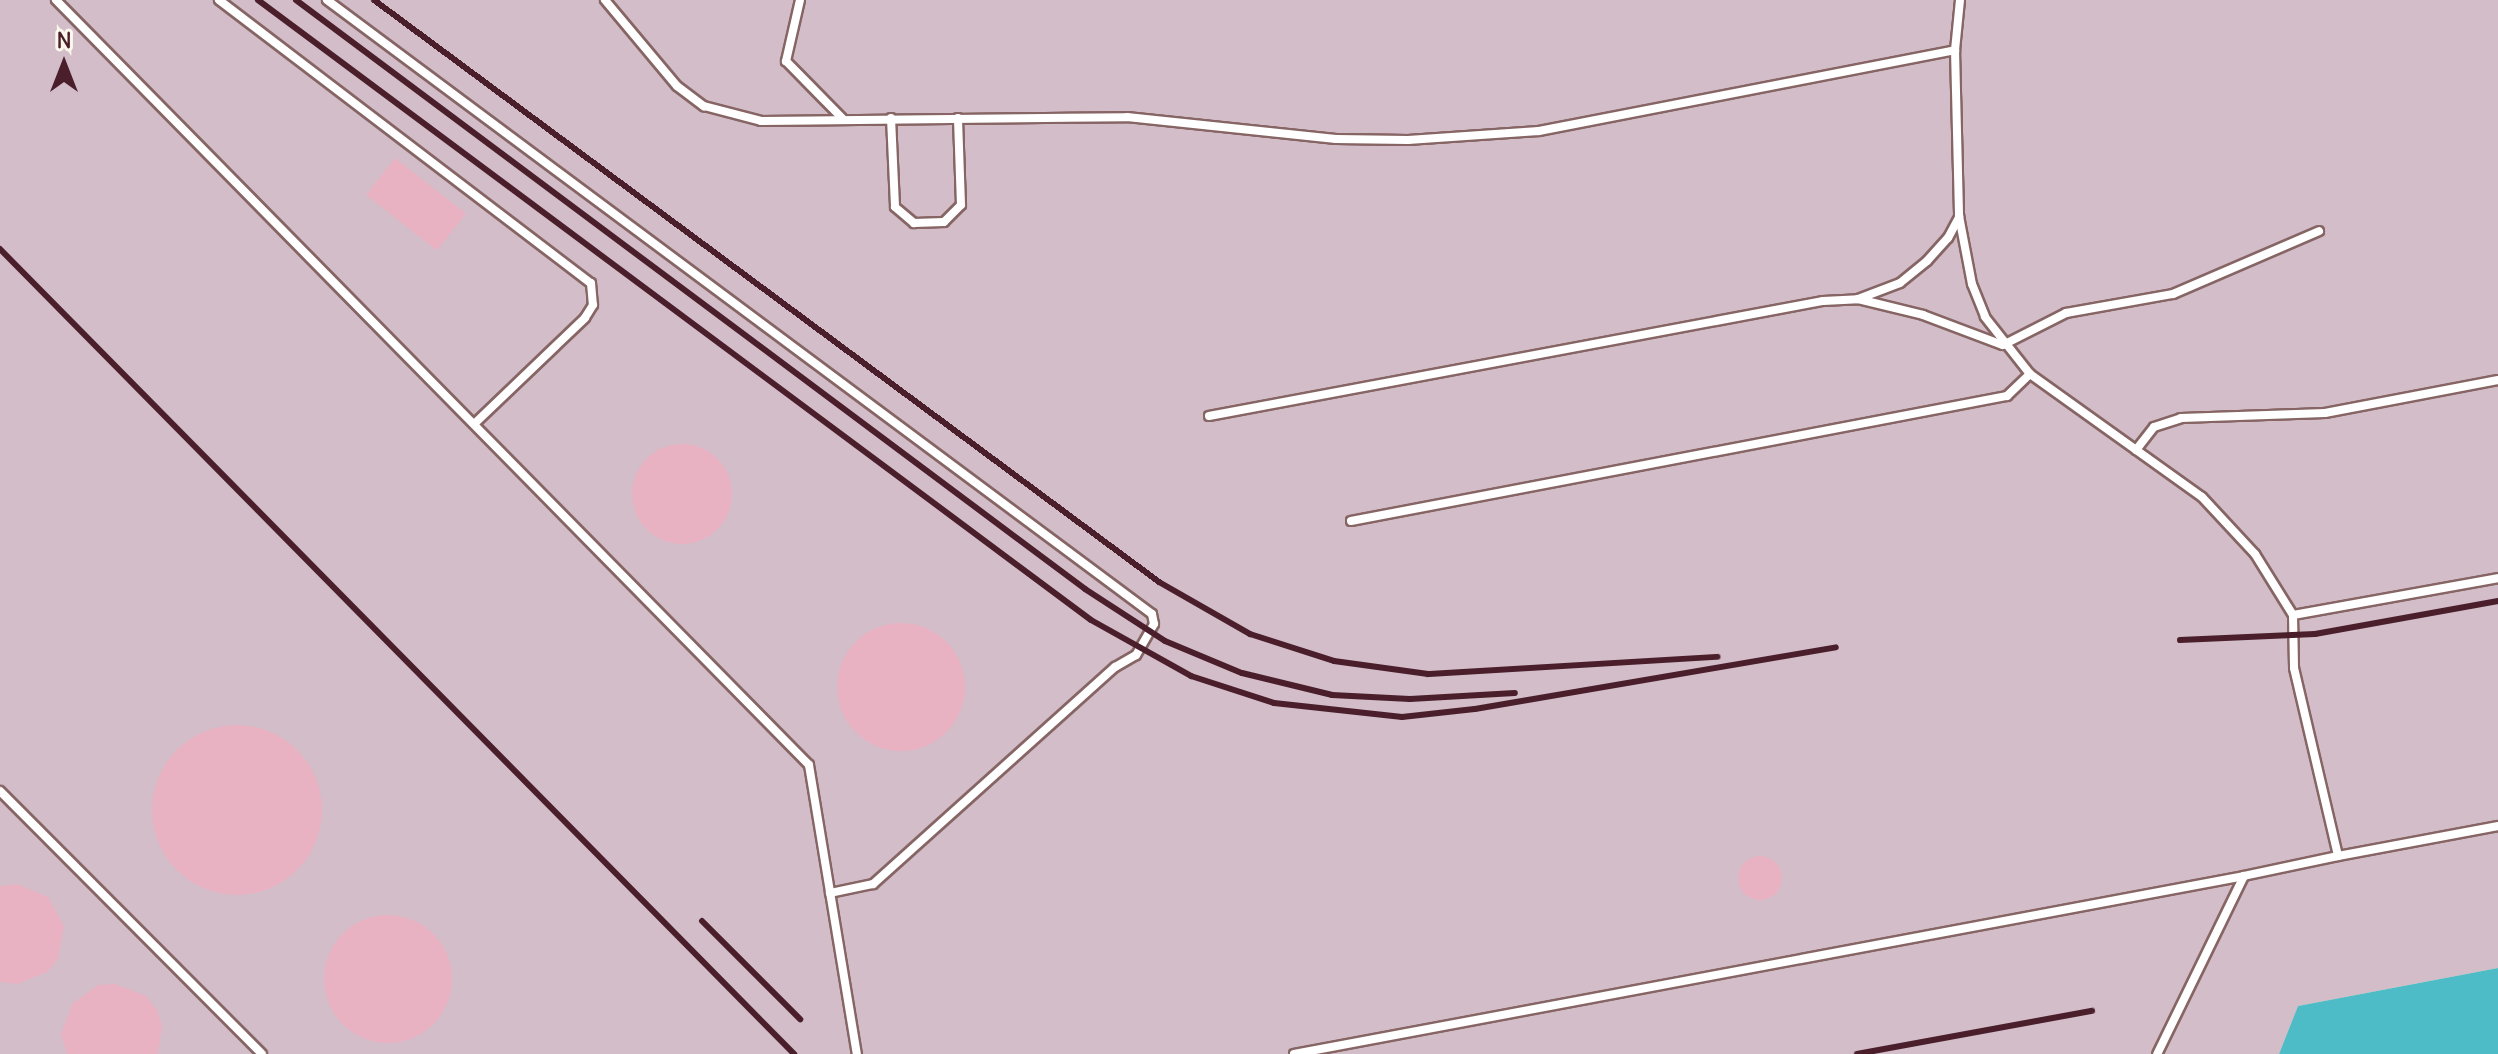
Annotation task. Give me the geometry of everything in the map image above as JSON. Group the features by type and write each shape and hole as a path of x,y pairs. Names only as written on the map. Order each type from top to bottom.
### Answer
{"lane":[{"path":"56,0 476,422 809,765 857,1054"},
{"path":"219,0 591,283 593,305 585,318 476,422"},
{"path":"327,0 1152,614 1154,624 1136,655 1115,667 873,884 830,893"},
{"path":"605,0 656,63 704,106 761,121 1127,117 1336,139 1408,140 1539,131 1955,50"},
{"path":"800,0 786,61 843,119"},
{"path":"1960,0 1955,50 1959,216 1972,284 2003,345 2030,374 2202,497 2255,554 2293,615 2294,668 2338,856"},
{"path":"891,118 895,207 914,223 944,222 961,205 958,118"},
{"path":"1858,299 1900,283 1927,261 1948,238 1959,216"},
{"path":"1209,416 1823,301 1858,299 1923,315 2003,345 2066,313 2173,294 2319,231"},
{"path":"1351,521 2007,396 2030,374"},
{"path":"2136,450 2154,427 2181,418 2325,413 2498,380"},
{"path":"2293,615 2498,578"},
{"path":"0,791 262,1054"},
{"path":"1294,1054 2498,826"},
{"path":"2157,1054 2244,876"}],"shaded area":[{"path":"0,0 2498,0 2498,968 2298,1006 2279,1054 0,1054"}],"water":[{"path":"2498,968 2498,1054 2279,1054 2298,1006"}],"building":[{"path":"395,158 466,213 437,250 366,195"},
{"path":"682,444 701,448 717,459 728,475 732,494 728,513 717,529 701,540 682,544 663,540 647,529 636,513 632,494 636,475 647,459 663,448"},
{"path":"901,623 926,628 946,642 960,662 965,687 960,712 946,732 926,746 901,751 876,746 856,732 842,712 837,687 842,662 856,642 876,628"},
{"path":"237,725 270,731 297,750 316,777 322,810 316,843 297,870 270,889 237,895 204,889 177,870 158,843 152,810 158,777 177,750 204,731"},
{"path":"1760,856 1776,862 1782,878 1776,894 1760,900 1744,894 1738,878 1744,862"},
{"path":"17,884 48,897 64,926 58,959 47,972 17,984 0,982 0,886"},
{"path":"388,915 413,920 433,934 447,954 452,979 447,1004 433,1024 413,1038 388,1043 363,1038 343,1024 329,1004 324,979 329,954 343,934 363,920"},
{"path":"115,984 146,996 157,1010 162,1026 158,1054 67,1054 61,1034 72,1004 98,985"}],"railway":[{"path":"258,0 1091,620 1191,676 1274,703 1402,717 1475,709 1836,647"},
{"path":"296,0 1085,589 1165,641 1242,673 1332,695 1410,699 1515,693"},
{"path":"374,0 1159,582 1250,634 1334,661 1428,674 1718,657"},
{"path":"0,249 794,1054"},
{"path":"2180,640 2315,634 2498,601"},
{"path":"702,921 800,1019"},
{"path":"1857,1054 2092,1011"}]}
